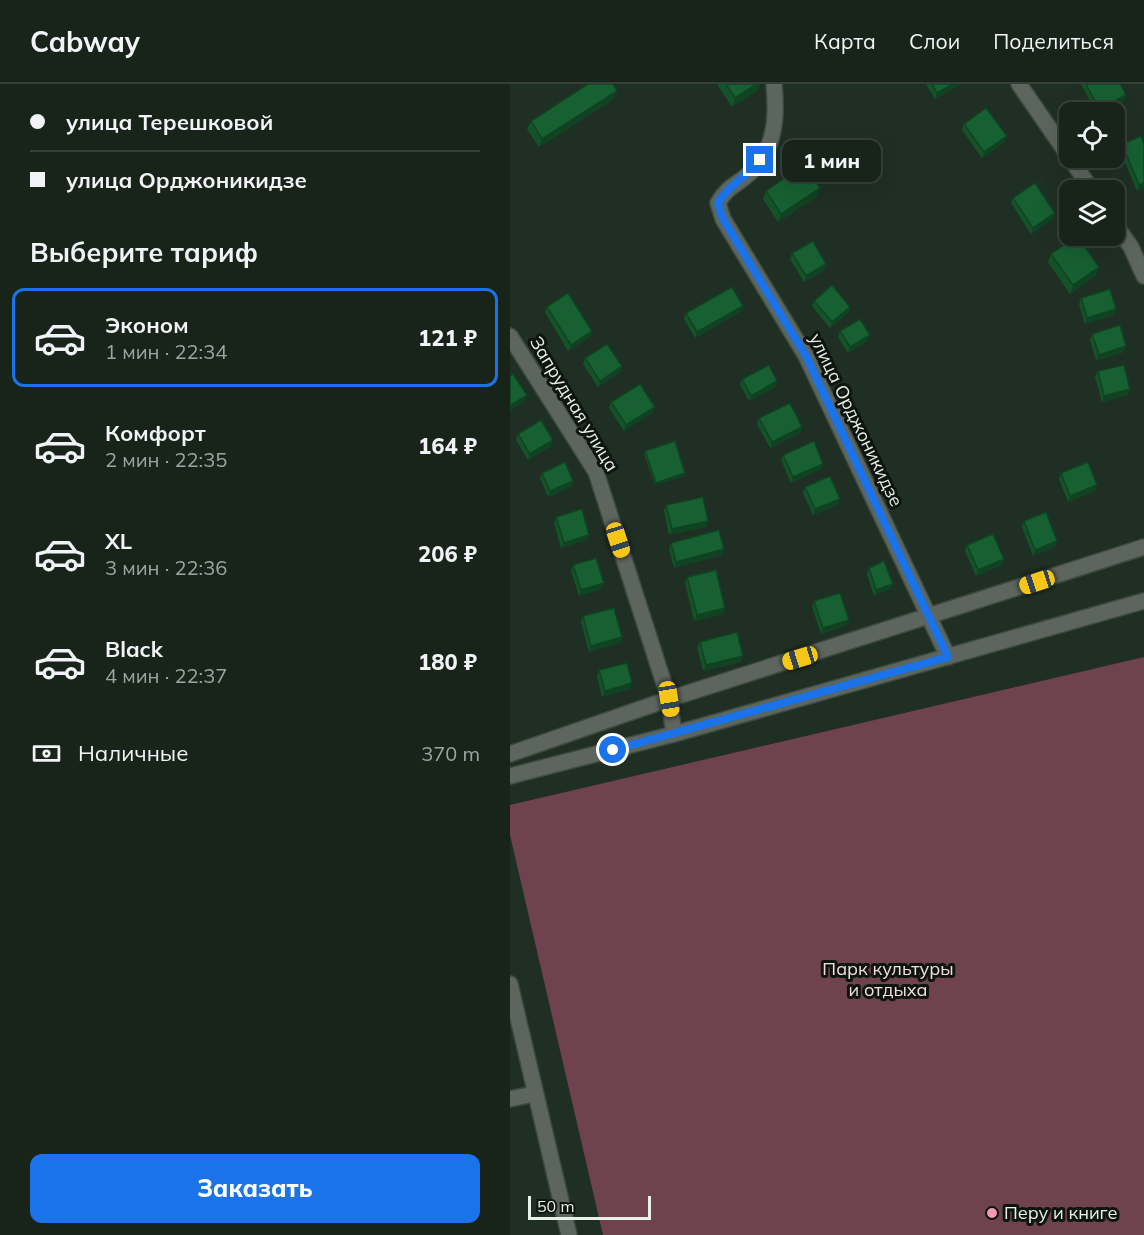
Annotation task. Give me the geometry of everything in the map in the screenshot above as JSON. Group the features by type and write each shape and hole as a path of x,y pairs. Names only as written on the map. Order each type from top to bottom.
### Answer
{"street":[{"name":"улица Орджоникидзе","path":"774,84 774,129 768,149 751,172 726,189 718,203 723,219 806,356 948,657"},
{"path":"1019,84 1085,180"},
{"path":"1125,234 1137,245 1144,276"},
{"name":"Запрудная улица","path":"510,336 596,472 669,699 675,734"},
{"path":"510,754 669,699 1144,547"},
{"path":"510,776 675,734 1144,601"},
{"path":"510,984 534,1095 569,1235"},
{"path":"510,1100 534,1095"}],"green space":[{"name":"Парк культуры и отдыха","path":"1144,657 1144,1235 603,1235 510,835 510,805"}],"building":[{"path":"588,84 613,84 617,91 542,139 531,121"},
{"path":"726,84 757,84 735,98"},
{"path":"932,84 953,84 937,93"},
{"path":"1086,84 1120,84 1126,95 1112,102 1095,102"},
{"path":"986,108 1007,136 984,152 964,124"},
{"path":"1141,136 1144,144 1144,183 1139,185 1125,151 1125,143"},
{"path":"804,165 820,188 781,214 766,191"},
{"path":"1035,183 1055,213 1033,228 1013,198"},
{"path":"813,241 826,264 806,276 792,253"},
{"path":"1063,246 1084,246 1099,267 1073,285 1051,254"},
{"path":"832,285 850,307 832,322 814,301"},
{"path":"732,287 743,306 697,332 686,313"},
{"path":"1110,289 1116,309 1087,318 1081,298"},
{"path":"568,293 592,331 571,345 547,307"},
{"path":"860,319 870,335 850,347 840,331"},
{"path":"1120,325 1126,346 1099,355 1092,334"},
{"path":"607,344 622,366 600,381 585,358"},
{"path":"769,365 777,381 751,396 742,379"},
{"path":"1124,365 1130,389 1104,396 1098,371"},
{"path":"513,374 527,395 510,406 510,376"},
{"path":"640,384 655,407 626,425 611,402"},
{"path":"790,403 802,427 772,442 759,418"},
{"path":"541,420 553,440 530,454 518,434"},
{"path":"675,441 685,473 656,483 645,451"},
{"path":"814,441 823,464 793,477 783,455"},
{"path":"565,462 573,481 550,491 542,473"},
{"path":"1088,462 1097,485 1070,496 1061,473"},
{"path":"830,476 840,499 815,509 805,487"},
{"path":"703,497 708,521 672,529 666,505"},
{"path":"582,509 589,535 564,543 556,517"},
{"path":"1046,512 1057,541 1035,550 1024,521"},
{"path":"719,530 724,549 676,562 671,543"},
{"path":"993,534 1004,559 978,570 967,545"},
{"path":"596,558 604,583 581,590 573,565"},
{"path":"884,561 893,584 876,590 869,568"},
{"path":"716,570 725,608 697,615 687,577"},
{"path":"840,593 849,620 823,628 814,601"},
{"path":"614,608 622,637 591,646 583,616"},
{"path":"737,632 743,656 706,665 700,642"},
{"path":"627,663 632,683 605,691 599,670"}],"place":[{"name":"Перу и книге","path":"992,1213"}],"route":[{"path":"613,750 948,657 806,356 723,219 718,203 726,189 751,172 760,160"}]}
